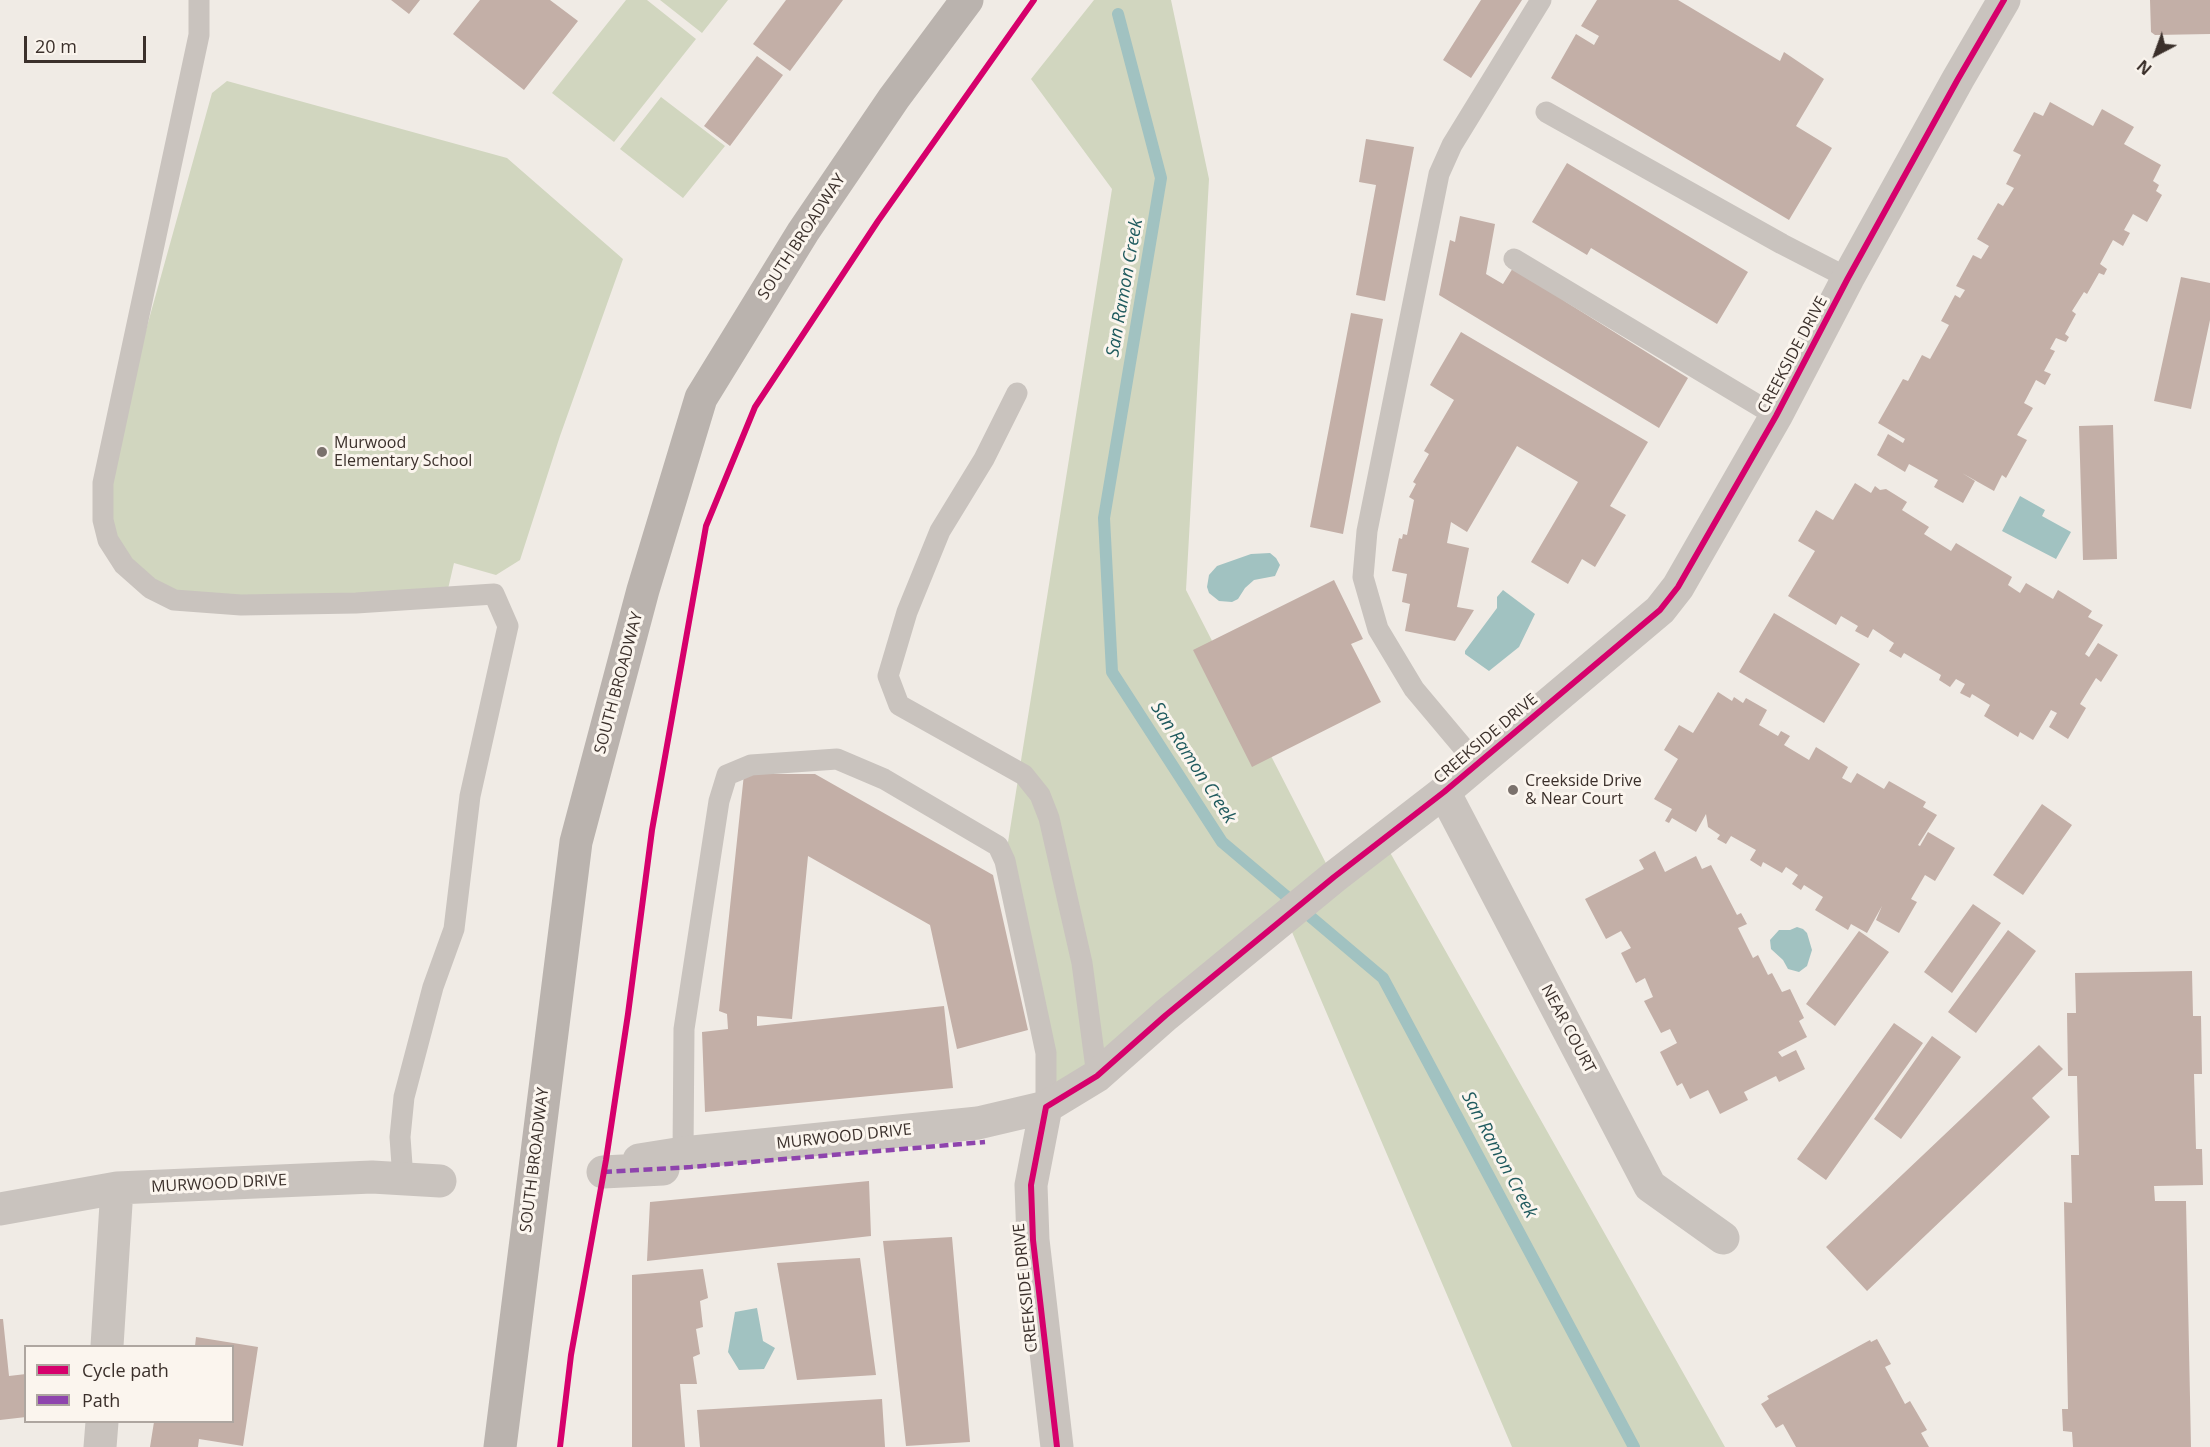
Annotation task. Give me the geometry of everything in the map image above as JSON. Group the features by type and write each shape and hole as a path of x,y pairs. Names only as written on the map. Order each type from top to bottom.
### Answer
{"main road":[{"name":"SOUTH BROADWAY","path":"500,1447 526,1223 576,842 643,590 701,398 803,232 894,98 967,0"}],"street":[{"name":"CREEKSIDE DRIVE","path":"1057,1447 1033,1240 1031,1196 1031,1185 1046,1107 1098,1076 1166,1015 1444,792 1660,610 1678,587 1776,416 1848,278 2004,0"},
{"name":"NEAR COURT","path":"1444,792 1650,1186 1723,1238"},
{"name":"MURWOOD DRIVE","path":"639,1160 683,1153 978,1124 1046,1107"},
{"path":"603,1172 691,1167 985,1142"},
{"name":"MURWOOD DRIVE","path":"0,1209 117,1188 372,1177 440,1181"},
{"path":"106,1345 117,1188"},
{"path":"100,1447 102,1423"}],"lane":[{"path":"200,0 199,35 103,483 103,520 108,540 124,565 150,588 174,600 242,605 356,603 494,594 508,626 470,796 454,929 433,987 404,1097 400,1137 403,1179"},
{"path":"1477,764 1414,689 1378,629 1363,577 1367,531 1439,174 1452,145 1541,0"},
{"path":"1546,112 1782,244 1848,278"},
{"path":"1514,259 1776,416"},
{"path":"1017,393 984,459 940,531 908,612 888,676 899,705 1024,775 1040,795 1049,818 1082,963 1098,1076"},
{"path":"683,1153 684,1029 719,801 727,775 751,765 837,759 884,779 998,846 1005,861 1046,1053 1046,1107"}],"green space":[{"path":"626,0 647,0 696,39 614,142 552,93"},
{"path":"660,0 728,0 702,33"},
{"path":"1094,0 1171,0 1209,179 1186,590 1333,877 1383,840 1725,1447 1512,1447 1286,918 1046,1107 1005,861 1112,189 1031,79"},
{"path":"227,81 507,158 623,259 560,436 520,560 496,575 454,563 448,589 189,604 125,566 107,499 129,391 212,93"},
{"path":"661,97 725,146 683,198 620,149"}],"water":[{"path":"2020,496 2045,510 2042,516 2071,532 2056,559 2002,531"},
{"path":"1270,553 1280,565 1275,576 1254,580 1238,599 1232,602 1219,601 1209,593 1207,587 1209,575 1217,566 1251,554"},
{"path":"1503,590 1535,614 1519,647 1489,671 1465,654 1465,651 1497,608 1497,597"},
{"path":"1797,927 1807,933 1812,950 1807,966 1799,972 1788,969 1783,960 1771,949 1770,940 1779,930 1790,930"},
{"path":"757,1308 763,1341 775,1348 764,1369 739,1370 728,1352 735,1312"}],"building":[{"path":"391,0 420,0 409,14"},
{"path":"480,0 550,0 578,21 524,90 453,34"},
{"path":"786,0 843,0 790,71 753,44"},
{"path":"1481,0 1522,0 1471,78 1443,60"},
{"path":"1597,0 1678,0 1780,61 1784,52 1824,79 1796,126 1832,148 1789,220 1551,78 1576,34 1594,45 1599,36 1581,26"},
{"path":"2150,0 2210,0 2210,34 2155,35 2151,32"},
{"path":"757,56 783,75 730,146 704,126"},
{"path":"2050,102 2093,126 2102,109 2134,127 2124,144 2161,165 2153,181 2159,185 2156,191 2162,195 2147,222 2133,214 2124,230 2130,233 2123,246 2113,240 2100,264 2107,269 2104,275 2099,273 2087,294 2084,292 2072,311 2076,314 2065,334 2069,337 2066,342 2056,338 2050,349 2055,351 2044,371 2051,374 2045,385 2036,380 2024,403 2033,408 2017,435 2027,440 2006,478 2002,475 1994,491 1962,473 1975,481 1963,503 1934,487 1938,480 1909,464 1905,472 1877,455 1888,434 1903,443 1905,439 1878,423 1903,379 1908,381 1922,355 1930,359 1949,325 1941,321 1955,295 1960,298 1965,290 1956,286 1973,255 1981,259 1989,246 1977,239 1998,203 2003,206 2014,188 2006,184 2021,155 2013,151 2034,112 2043,116"},
{"path":"1366,139 1414,147 1385,301 1356,295 1376,185 1359,182"},
{"path":"1567,163 1748,272 1717,324 1591,248 1587,255 1532,222"},
{"path":"1460,216 1495,224 1486,274 1503,284 1516,263 1566,302 1688,378 1659,428 1439,295 1450,240 1455,242"},
{"path":"2181,277 2210,283 2210,320 2191,409 2154,401"},
{"path":"1351,313 1383,319 1343,534 1310,527"},
{"path":"1461,332 1648,442 1610,506 1626,515 1595,567 1582,559 1568,584 1531,562 1578,482 1517,446 1467,532 1451,522 1447,543 1469,548 1457,607 1474,610 1455,641 1405,631 1410,604 1402,602 1407,574 1392,571 1399,538 1402,539 1403,534 1407,535 1414,500 1409,497 1416,484 1413,482 1429,454 1424,451 1454,400 1430,385"},
{"path":"2113,425 2117,559 2083,560 2079,426"},
{"path":"1855,483 1871,493 1875,486 1880,490 1886,489 1907,502 1902,510 1929,527 1924,534 1951,551 1956,543 2012,577 2008,585 2020,593 2026,583 2053,599 2058,590 2092,611 2088,617 2103,625 2085,654 2089,657 2098,643 2118,655 2101,682 2096,678 2080,704 2086,708 2068,739 2049,727 2057,713 2051,710 2033,740 2020,732 2018,737 1984,716 1990,705 1972,694 1970,698 1960,693 1965,684 1956,679 1950,687 1939,680 1941,675 1904,653 1901,658 1889,651 1894,643 1873,629 1868,638 1855,631 1858,626 1841,616 1836,625 1788,596 1815,551 1798,541 1816,510 1833,520"},
{"path":"1334,580 1363,639 1351,644 1381,702 1252,767 1193,650"},
{"path":"1774,613 1860,664 1824,723 1739,672"},
{"path":"1718,692 1732,701 1734,697 1743,703 1746,698 1767,710 1759,725 1778,736 1781,731 1790,736 1784,745 1809,760 1816,747 1848,767 1842,778 1851,783 1857,773 1884,789 1889,781 1926,802 1923,807 1937,815 1918,845 1920,846 1928,832 1955,848 1935,881 1925,875 1911,899 1917,902 1899,933 1876,920 1882,906 1867,933 1851,924 1848,930 1815,910 1823,897 1804,885 1801,890 1792,884 1798,875 1786,867 1782,873 1763,862 1761,867 1750,860 1756,850 1731,836 1726,844 1717,839 1720,835 1708,827 1706,814 1696,832 1672,818 1669,823 1665,821 1672,809 1654,799 1678,759 1664,750 1679,725 1693,733"},
{"path":"744,774 815,774 993,875 1028,1030 957,1049 930,925 808,856 792,1019 757,1016 757,1026 944,1006 953,1088 705,1112 702,1032 728,1029 727,1014 719,1011"},
{"path":"2042,804 2072,825 2023,895 1993,875"},
{"path":"1655,851 1665,872 1696,856 1702,869 1711,865 1737,915 1741,913 1747,924 1738,928 1753,958 1758,955 1768,975 1772,973 1782,992 1790,989 1804,1018 1799,1021 1807,1037 1778,1052 1782,1057 1796,1050 1805,1069 1779,1082 1776,1076 1744,1092 1748,1100 1720,1114 1708,1090 1690,1099 1682,1083 1677,1086 1660,1052 1677,1043 1670,1029 1661,1033 1644,1001 1653,997 1645,978 1636,983 1621,953 1631,948 1621,931 1606,939 1585,899 1644,869 1639,860"},
{"path":"1973,904 2001,923 1952,993 1924,972"},
{"path":"2008,930 2036,951 1976,1033 1948,1012"},
{"path":"1859,931 1889,952 1835,1026 1806,1004"},
{"path":"2192,971 2193,1016 2201,1016 2202,1074 2194,1074 2196,1149 2202,1149 2203,1185 2154,1186 2155,1201 2186,1201 2191,1447 2073,1447 2072,1432 2063,1431 2062,1409 2068,1409 2064,1202 2072,1203 2071,1155 2079,1155 2077,1076 2068,1076 2067,1013 2076,1013 2075,973"},
{"path":"1894,1023 1923,1043 1826,1180 1797,1159"},
{"path":"1932,1036 1961,1057 1901,1139 1874,1119"},
{"path":"2039,1045 2063,1069 2032,1098 2050,1117 1867,1291 1826,1247"},
{"path":"869,1181 871,1236 647,1261 650,1202"},
{"path":"952,1237 970,1442 906,1446 883,1241"},
{"path":"860,1258 876,1375 797,1380 777,1263"},
{"path":"703,1269 708,1298 700,1301 703,1327 696,1329 700,1354 693,1357 697,1384 680,1384 685,1447 632,1447 632,1275"},
{"path":"0,1319 3,1319 9,1376 24,1374 24,1417 0,1420"},
{"path":"196,1337 258,1347 243,1446 199,1439 198,1447 150,1447 154,1423 234,1423 234,1345 195,1345"},
{"path":"1877,1339 1891,1364 1885,1367 1905,1404 1910,1401 1927,1430 1921,1433 1929,1447 1796,1447 1783,1424 1776,1428 1761,1404 1769,1399 1767,1396 1870,1340 1871,1342"},
{"path":"882,1399 885,1447 700,1447 697,1410"}],"waterway":[{"name":"San Ramon Creek","path":"1118,14 1161,178 1104,518 1112,672 1222,842 1383,978 1634,1447"}],"marked path":[{"path":"603,1172 691,1167 985,1142"}],"cycle path":[{"path":"560,1447 571,1355 606,1160 628,1014 652,830 706,526 755,407 878,221 1034,0"},
{"path":"1057,1447 1033,1240 1031,1185 1046,1107 1097,1076 1166,1015 1334,877 1444,792 1660,610 1678,587 1776,416 1848,278 2004,0"}],"place":[{"name":"Murwood Elementary School","path":"322,452"},
{"name":"Creekside Drive & Near Court","path":"1513,790"}]}
